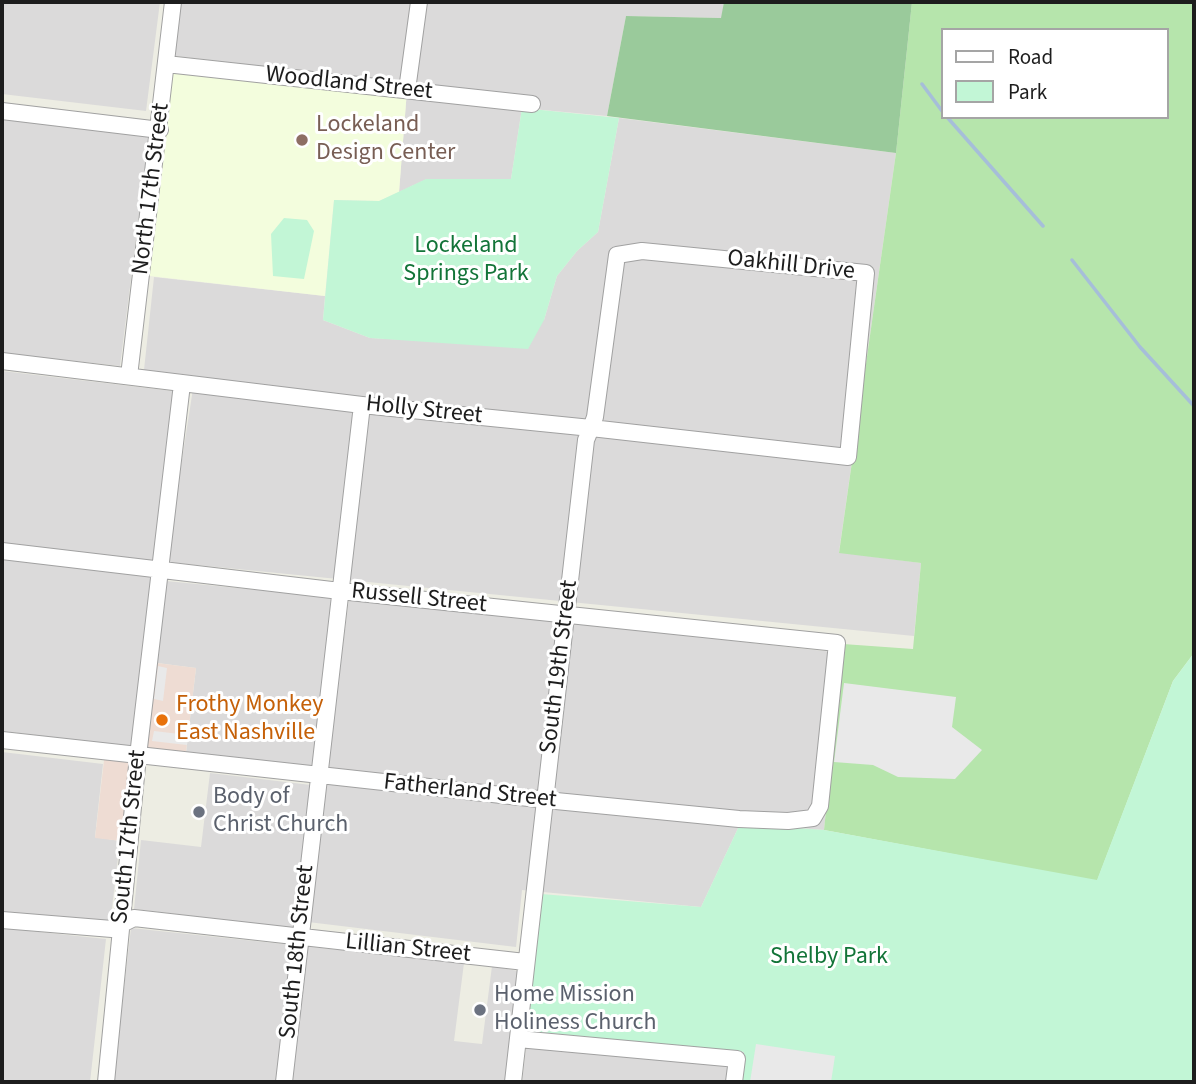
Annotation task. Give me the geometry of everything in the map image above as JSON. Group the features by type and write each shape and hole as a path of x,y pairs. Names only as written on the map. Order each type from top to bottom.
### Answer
{"street":[{"name":"North 17th Street","path":"129,376 173,2"},
{"path":"407,90 419,2"},
{"name":"Woodland Street","path":"166,64 532,104"},
{"path":"2,111 160,130"},
{"name":"Oakhill Drive","path":"617,255 642,251 866,273 848,457"},
{"name":"South 19th Street","path":"513,1082 586,440 591,428 617,255"},
{"name":"Holly Street","path":"2,361 362,405 848,457"},
{"name":"South 17th Street","path":"106,1082 138,756 182,384"},
{"name":"South 18th Street","path":"284,1082 362,405"},
{"name":"Russell Street","path":"2,551 340,591 838,643 821,803 813,818"},
{"name":"Fatherland Street","path":"2,740 739,819 788,821 813,818"},
{"name":"Lillian Street","path":"2,920 112,929 134,918 525,962"},
{"path":"518,1039 737,1059 734,1082"}],"shaded area":[{"path":"2,2 160,2 146,111 2,94"},
{"path":"181,2 724,2 722,18 626,16 607,116 522,108 511,179 427,179 399,192 407,90 398,82 175,56"},
{"path":"166,64 407,90 399,192 379,201 334,200 325,296 141,275"},
{"path":"2,117 149,136 120,366 2,353"},
{"path":"619,118 896,153 839,552 921,563 914,636 166,562 195,376 144,370 154,277 325,296 323,320 370,338 428,341 544,320 557,276 577,251 598,232"},
{"path":"2,371 173,391 134,747 2,731"},
{"path":"166,581 330,597 333,600 312,766 186,753 196,668 157,663"},
{"path":"349,598 842,653 824,830 740,824 701,907 522,890 516,947 308,922"},
{"path":"149,662 196,668 185,760 138,757 130,842 95,838 105,752 138,756"},
{"path":"158,666 167,668 163,701 154,699"},
{"path":"844,683 956,697 952,727 982,750 955,779 898,777 873,765 834,762"},
{"path":"154,731 188,735 187,745 152,741"},
{"path":"2,752 103,764 95,837 120,841 110,924 2,912"},
{"path":"210,773 311,785 295,928 134,909 141,840 201,847"},
{"path":"2,928 106,939 90,1082 2,1082"},
{"path":"131,928 464,963 454,1041 482,1044 492,966 518,971 506,1082 113,1082"},
{"path":"528,1031 745,1052 742,1082 522,1082"},
{"path":"756,1044 835,1056 831,1082 750,1082"}],"green space":[{"path":"724,2 912,2 896,153 607,116 626,16 721,18"},
{"path":"912,2 1194,2 1194,653 1173,681 1097,881 824,830 843,644 913,649 921,563 839,553 896,153"},
{"name":"Lockeland Springs Park","path":"522,108 619,118 598,232 577,251 557,276 544,320 528,349 370,338 323,320 334,200 379,201 426,179 511,179"},
{"path":"284,218 307,220 314,231 304,279 273,276 271,234"},
{"name":"Shelby Park","path":"1194,653 1194,1082 742,1082 744,1052 528,1031 541,894 701,907 740,824 824,830 1097,880 1173,681"}],"waterway":[{"path":"922,84 940,108"},
{"path":"949,119 1043,226"},
{"path":"1072,260 1140,347 1194,406"}],"place":[{"name":"Lockeland Design Center","path":"302,140"},
{"name":"Frothy Monkey East Nashville","path":"162,720"},
{"name":"Body of Christ Church","path":"199,812"},
{"name":"Home Mission Holiness Church","path":"480,1010"}]}
